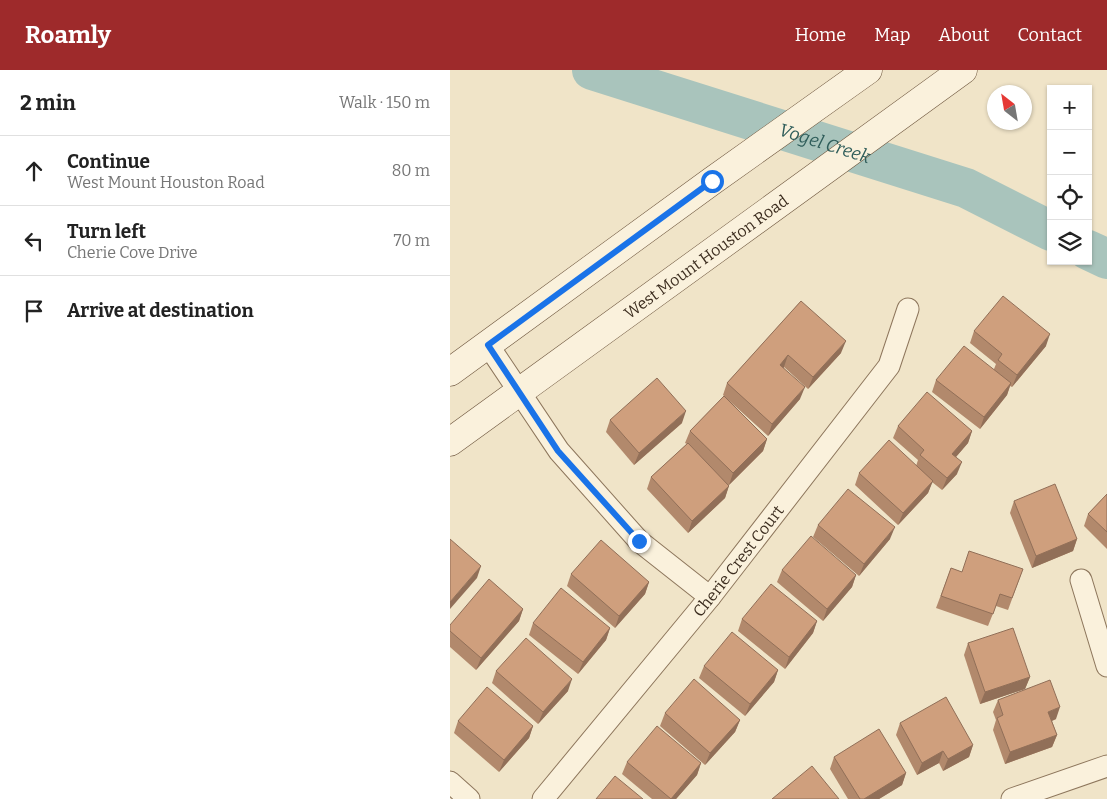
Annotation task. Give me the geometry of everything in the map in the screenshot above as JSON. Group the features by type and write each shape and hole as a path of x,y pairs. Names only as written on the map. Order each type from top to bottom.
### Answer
{"main road":[{"path":"450,372 868,70"},
{"name":"West Mount Houston Road","path":"450,442 963,70"}],"street":[{"name":"Cherie Crest Court","path":"543,799 710,597 889,366 908,310"},
{"path":"488,345 558,451 639,541 710,597"},
{"path":"1081,580 1107,666"},
{"path":"1012,799 1107,766"},
{"path":"450,782 469,799"}],"building":[{"path":"1003,296 1050,334 1017,375 998,360 1002,354 974,331"},
{"path":"801,301 846,341 813,377 788,355 780,365 805,387 772,424 727,383"},
{"path":"964,346 1011,383 984,417 936,380"},
{"path":"657,378 686,411 639,453 610,420"},
{"path":"927,392 972,431 952,454 962,462 947,478 920,455 924,450 898,426"},
{"path":"724,396 767,439 733,473 690,431"},
{"path":"889,440 933,481 903,513 859,473"},
{"path":"688,443 729,486 692,521 651,477"},
{"path":"1055,484 1077,539 1036,556 1014,501"},
{"path":"848,489 895,527 864,564 818,525"},
{"path":"1107,494 1107,532 1088,514"},
{"path":"811,536 856,575 827,609 782,570"},
{"path":"450,539 481,566 450,602"},
{"path":"601,540 649,582 619,616 571,574"},
{"path":"969,551 1023,569 1012,598 1000,594 993,614 941,596 951,568 962,572"},
{"path":"489,579 523,609 481,658 450,631 450,625"},
{"path":"771,584 817,621 789,657 742,619"},
{"path":"561,588 610,628 583,662 533,623"},
{"path":"1013,628 1030,677 985,692 968,643"},
{"path":"732,632 778,670 750,704 704,666"},
{"path":"526,638 572,679 543,712 496,671"},
{"path":"694,679 740,720 710,753 665,713"},
{"path":"1050,680 1060,707 1048,712 1057,735 1010,752 997,718 1003,715 998,700"},
{"path":"487,687 533,726 504,760 458,721"},
{"path":"946,697 973,745 948,759 943,751 922,763 900,723"},
{"path":"657,726 701,763 671,799 627,762"},
{"path":"879,729 906,773 864,799 860,799 834,757"},
{"path":"812,766 839,799 772,799"},
{"path":"615,776 643,799 596,799"}],"waterway":[{"name":"Vogel Creek","path":"592,70 966,188 1047,229"},
{"name":"Vogel Creek","path":"1092,252 1107,259"}],"route":[{"path":"639,541 558,451 488,345 712,181"}]}
